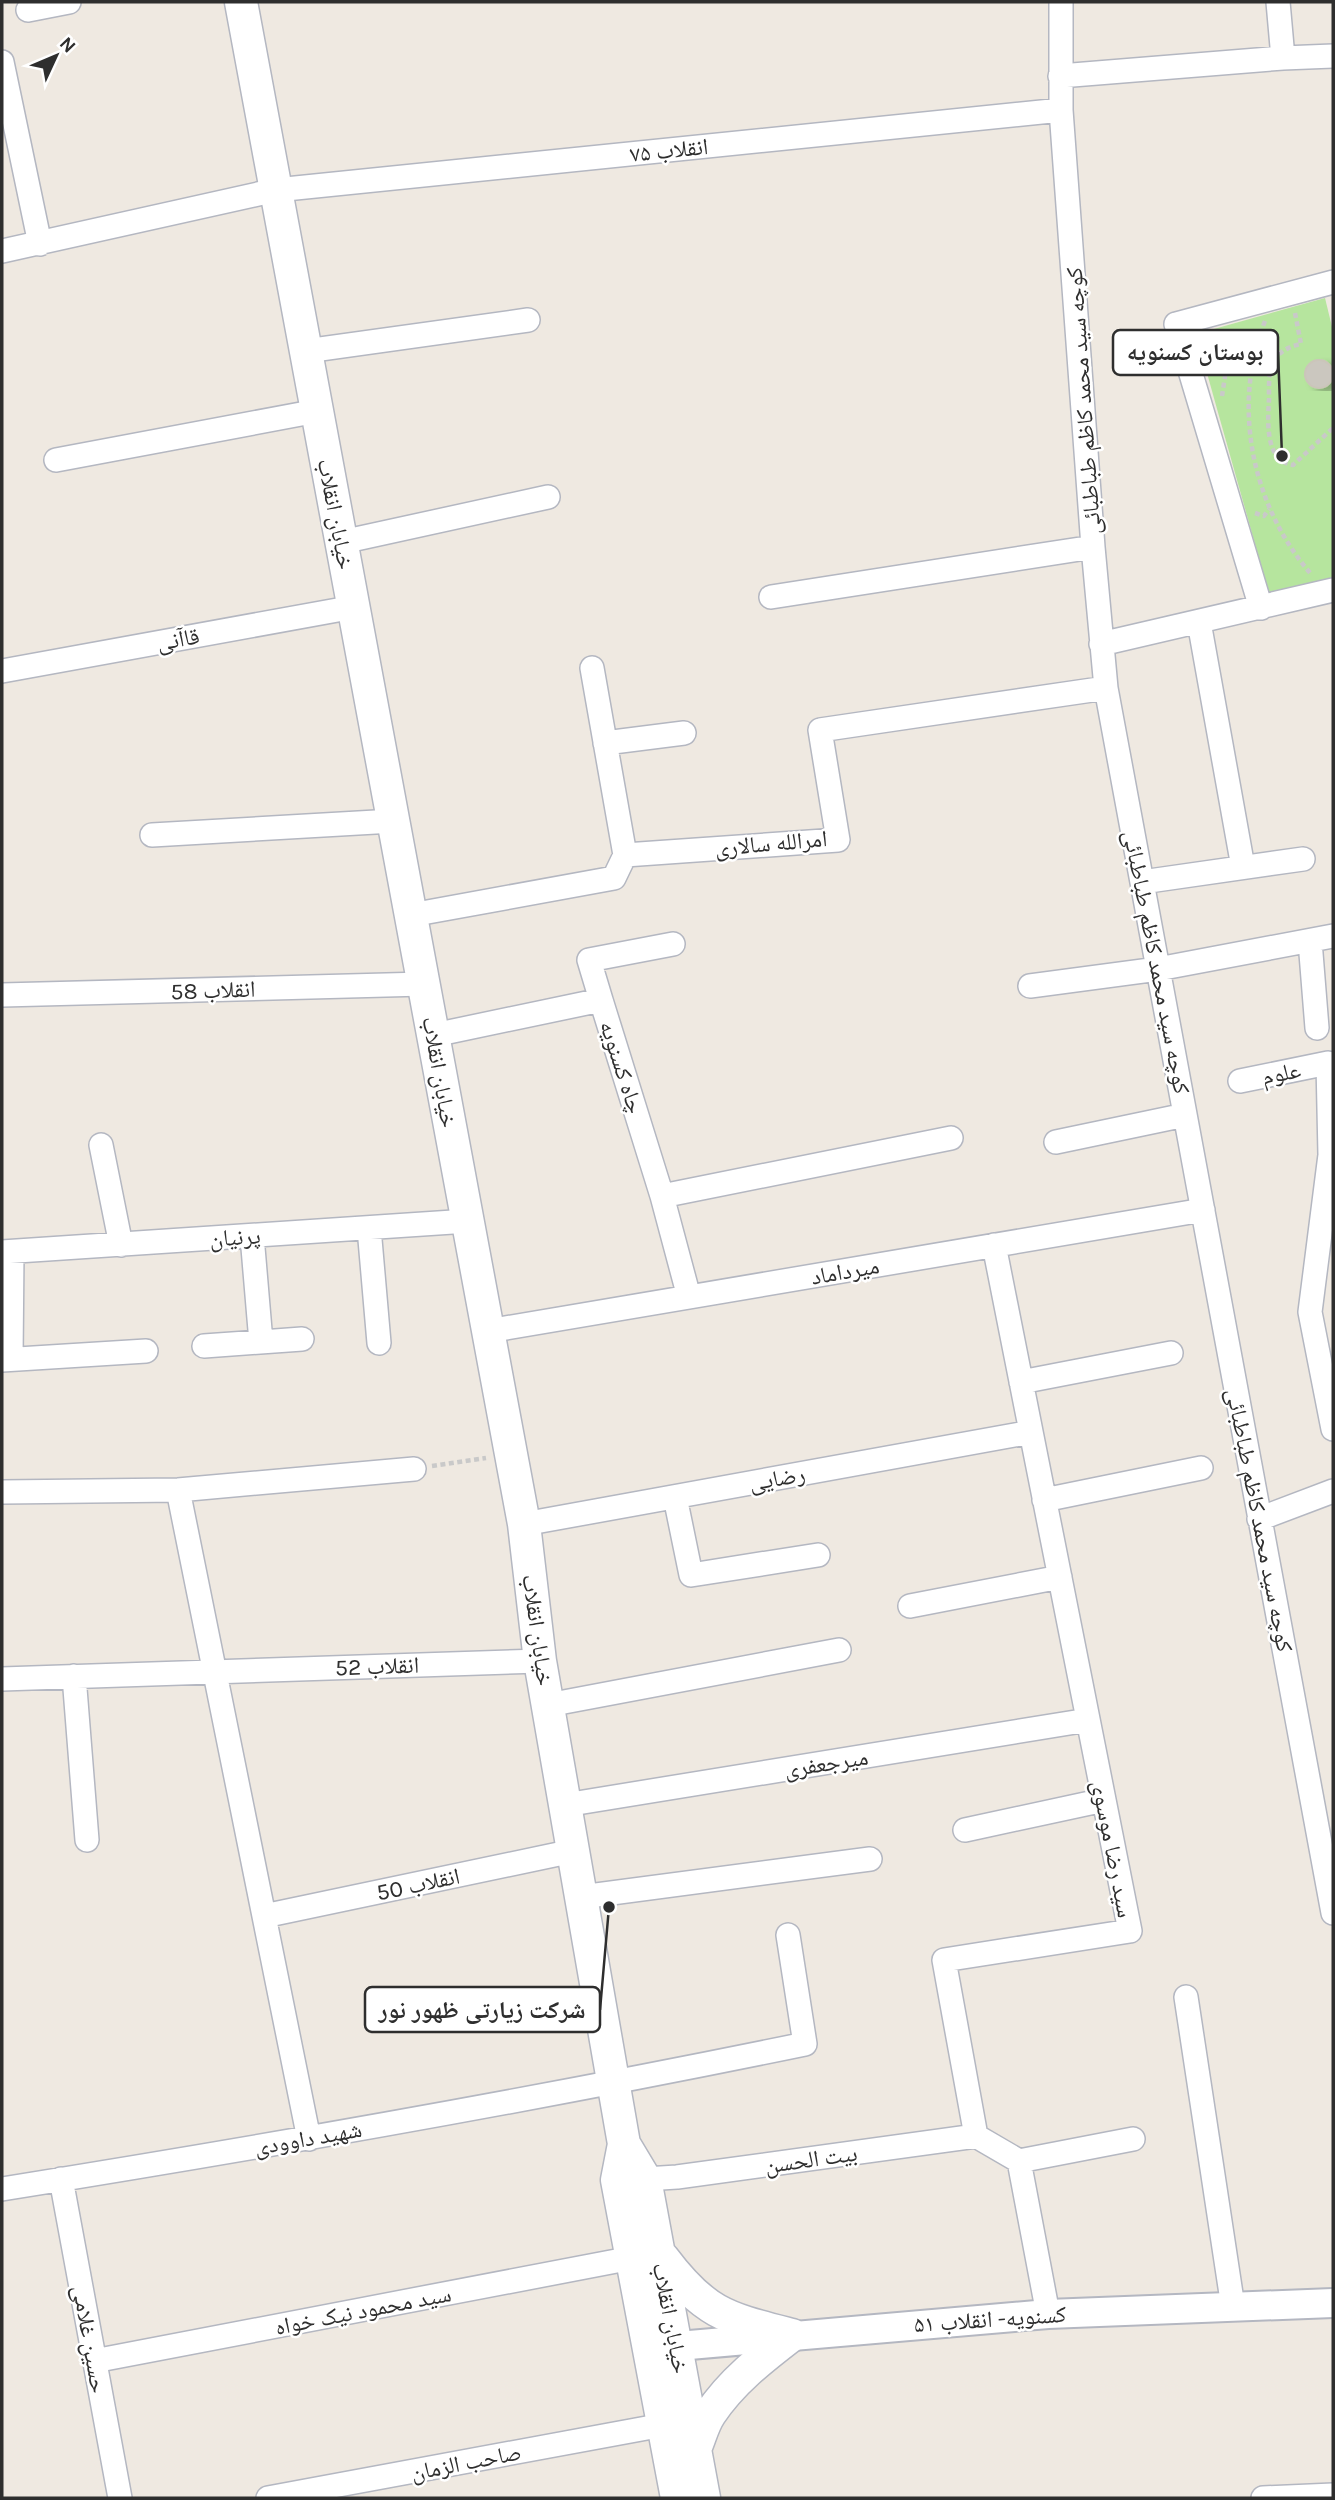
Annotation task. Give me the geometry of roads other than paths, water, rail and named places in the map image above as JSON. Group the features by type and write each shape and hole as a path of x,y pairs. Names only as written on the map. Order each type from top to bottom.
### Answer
{"main road":[{"name":"خیابان انقلاب","path":"242,2 524,1524 540,1661 624,2144 645,2179 645,2255"},
{"name":"خیابان انقلاب","path":"624,2144 617,2180 645,2255 663,2347 695,2449 704,2498"},
{"path":"645,2255 710,2308 737,2321 792,2335"},
{"path":"695,2449 709,2416 730,2388 792,2335"},
{"name":"خیابان انقلاب","path":"663,2347 663,2425 677,2498"}],"street":[{"path":"28,10 69,2"},
{"name":"کوچه سید محمد کاظم طباطبائی","path":"1061,2 1062,110 1093,547 1106,688 1259,1519 1322,1792 1333,1913"},
{"path":"1278,2 1283,58"},
{"path":"1060,75 1283,58 1333,57"},
{"path":"2,62 40,244"},
{"name":"انقلاب ۷۵","path":"2,251 276,190 1062,110"},
{"path":"1261,608 1176,324 1333,282"},
{"path":"306,351 528,320"},
{"path":"56,460 317,411"},
{"path":"342,542 548,497"},
{"path":"771,597 1093,547"},
{"path":"1101,644 1330,590"},
{"name":"قاآنی","path":"2,671 354,607"},
{"path":"1199,622 1243,867"},
{"path":"411,915 614,878 625,855 592,668"},
{"name":"امرالله سالاری","path":"625,855 838,839 820,730 1106,688"},
{"path":"605,743 684,733"},
{"path":"152,835 393,821"},
{"path":"1142,882 1303,859"},
{"path":"1030,986 1158,969 1333,936"},
{"path":"1310,941 1317,1028"},
{"path":"601,1000 589,960 673,944"},
{"name":"انقلاب 58","path":"2,995 424,984"},
{"name":"چاه کسنویه","path":"434,1035 601,1000 662,1196 688,1297"},
{"name":"علوم","path":"1240,1082 1328,1063 1332,1155 1310,1312 1323,1316 1333,1429"},
{"path":"1056,1142 1185,1115"},
{"path":"662,1196 951,1138"},
{"path":"102,1145 121,1245"},
{"name":"میرداماد","path":"488,1331 1203,1210"},
{"name":"پرنیان","path":"7,1252 467,1220"},
{"path":"369,1228 379,1343"},
{"path":"252,1236 261,1342"},
{"name":"سید رضا موسوی","path":"976,2136 944,1960 1130,1931 994,1245"},
{"path":"7,1252 7,1360 146,1351"},
{"path":"204,1346 302,1339"},
{"path":"1021,1382 1171,1353"},
{"name":"رضایی","path":"524,1524 1031,1432"},
{"path":"1044,1500 1201,1468"},
{"path":"2,1492 178,1490 414,1469"},
{"path":"178,1490 309,2139"},
{"path":"1259,1519 1333,1491"},
{"path":"675,1497 691,1576 818,1555"},
{"path":"910,1606 1060,1577"},
{"path":"548,1705 839,1650"},
{"name":"انقلاب 52","path":"2,1679 540,1661"},
{"path":"74,1676 86,1840"},
{"name":"میرجعفری","path":"565,1805 1088,1720"},
{"path":"965,1830 1104,1800"},
{"name":"انقلاب 50","path":"264,1916 573,1852"},
{"path":"581,1898 870,1859"},
{"name":"شهید داوودی","path":"2,2189 309,2139 613,2083 805,2044 788,1935"},
{"path":"1186,1997 1233,2307"},
{"path":"976,2136 1020,2161 1133,2139"},
{"name":"بیت الحسن","path":"645,2179 976,2136"},
{"path":"1020,2161 1048,2314"},
{"name":"حسین غلامی","path":"61,2179 120,2498"},
{"name":"سید محمود نیک خواه","path":"94,2361 645,2255"},
{"name":"کسنویه- انقلاب ۵۱","path":"663,2347 1048,2314 1333,2303"},
{"name":"صاحب الزمان","path":"268,2498 663,2425"},
{"path":"1262,2498 1333,2495"}],"place":[{"name":"بوستان کسنویه","path":"1282,456"},
{"name":"شرکت زیارتی ظهور نور","path":"609,1907"}]}
